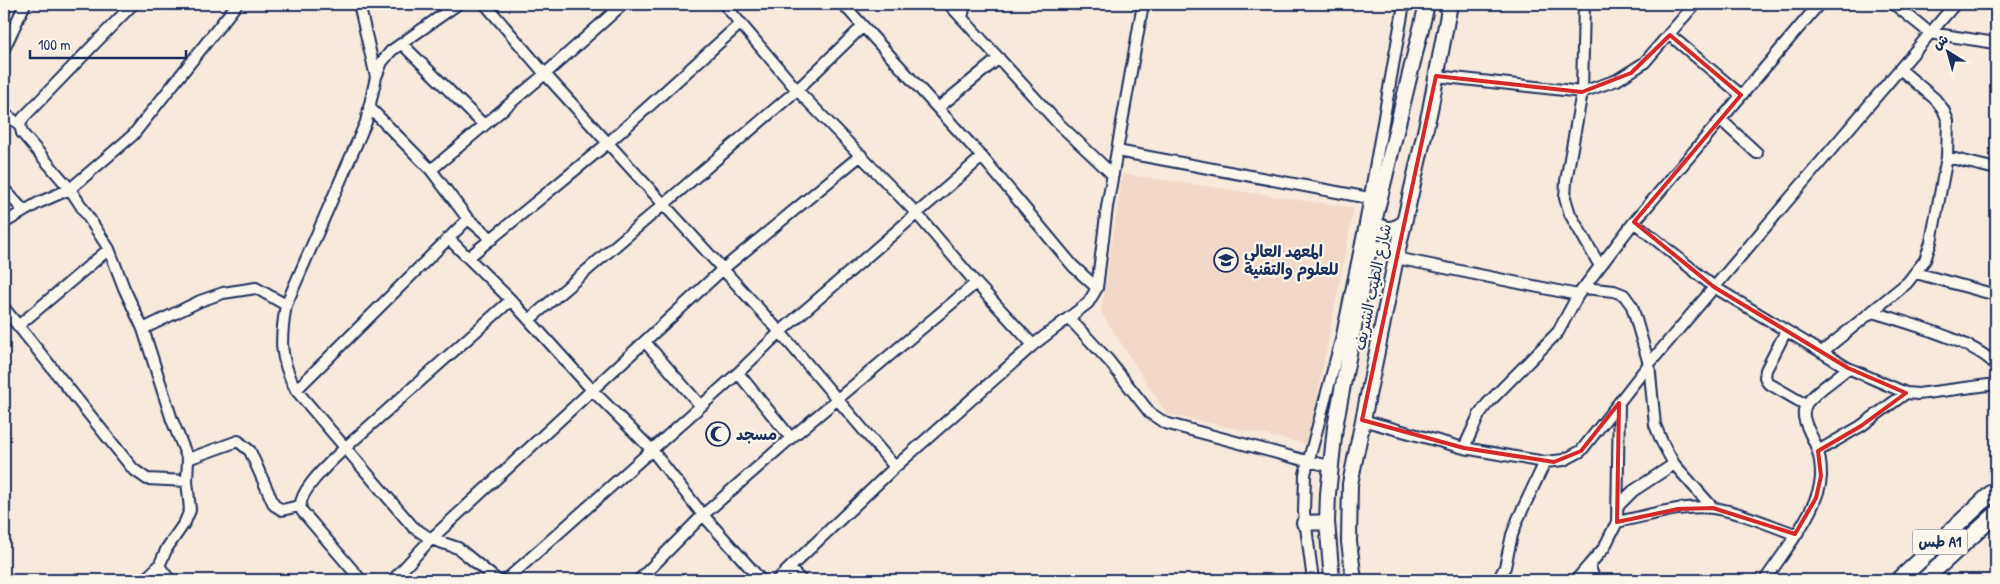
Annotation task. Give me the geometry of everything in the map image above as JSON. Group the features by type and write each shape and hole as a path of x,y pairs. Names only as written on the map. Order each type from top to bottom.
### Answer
{"highway":[{"name":"طس A1","path":"1899,580 1996,489"},
{"name":"طس A1","path":"1924,580 1993,517"}],"main road":[{"name":"شارع الطيب الشريف","path":"1332,580 1327,522 1330,466 1335,427 1374,222 1426,4"},
{"name":"شارع الطيب الشريف","path":"1354,580 1349,542 1350,484 1396,258 1430,110 1450,4"},
{"path":"1374,222 1386,229 1392,229 1404,223"},
{"path":"1369,252 1376,248 1384,248 1396,258"},
{"path":"1304,523 1327,522"}],"street":[{"path":"4,49 25,4"},
{"path":"133,4 23,118 20,125 22,133 70,190 109,249 143,329 172,420 188,459 187,481 190,510 185,522 166,548 159,566 144,580"},
{"path":"4,223 24,211 70,190 133,135 237,4"},
{"path":"359,4 376,77"},
{"path":"458,4 391,51 382,62 376,77 366,122 286,305 281,337 286,371 296,390 413,527 431,539 458,548 497,580"},
{"path":"485,4 545,74 780,332 895,467"},
{"path":"431,170 545,74 623,4"},
{"path":"724,4 797,90 917,214 976,283 1033,345"},
{"path":"843,4 982,157 1073,266 1097,288"},
{"path":"949,4 1057,122 1113,175"},
{"path":"962,18 965,4"},
{"path":"1075,4 1084,4"},
{"path":"777,580 895,467 1033,345 1088,303 1097,288 1107,207 1143,4"},
{"path":"1313,580 1304,523 1303,499 1307,461 1341,340 1404,4"},
{"path":"1584,4 1582,92 1566,181 1565,198 1570,214 1600,266"},
{"path":"1436,76 1582,92 1617,80 1631,73 1644,63 1695,4"},
{"path":"1464,448 1483,410 1558,332 1581,292 1634,222 1819,4"},
{"path":"1894,4 1930,33 1989,42 1996,45"},
{"path":"1362,420 1464,448 1545,462 1564,460 1581,451 1649,364 1955,4"},
{"path":"469,257 608,143 741,23"},
{"path":"529,320 797,90 862,27"},
{"path":"1670,35 1741,96"},
{"path":"402,44 484,125"},
{"path":"938,108 999,58"},
{"path":"1822,352 1897,292 1916,273 1925,260 1931,242 1947,157 1948,122 1943,109 1920,85 1900,69"},
{"path":"369,107 431,170 468,219 492,239"},
{"path":"4,113 20,125"},
{"path":"1721,120 1757,154"},
{"path":"1117,151 1369,198"},
{"path":"393,580 431,539 593,391 723,268 861,155"},
{"path":"506,580 780,332 982,157"},
{"path":"1947,157 1996,169"},
{"path":"4,189 24,211"},
{"path":"296,390 468,219"},
{"path":"1634,222 1714,287 1848,368 1906,393 1937,393 1996,384"},
{"path":"448,238 511,300 593,391 651,449 703,514 761,580"},
{"path":"18,326 109,249"},
{"path":"1396,258 1581,292 1614,291 1624,295 1632,306 1649,364 1655,424 1662,442 1674,464 1713,508"},
{"path":"1916,273 1996,295"},
{"path":"639,580 703,514 976,283"},
{"path":"143,329 200,301 223,293 256,288 286,305"},
{"path":"361,580 302,511 299,506 300,499 320,472 346,447 511,300"},
{"path":"4,308 133,469 147,479 187,481"},
{"path":"1873,312 1962,343 1985,355 1996,366"},
{"path":"1069,318 1109,361 1150,412 1165,423 1330,466"},
{"path":"1786,331 1766,370 1765,377 1768,383 1806,405"},
{"path":"645,342 700,405"},
{"path":"1765,580 1816,498 1821,476 1818,451 1804,417 1806,405 1848,368"},
{"path":"738,372 791,438"},
{"path":"1818,451 1862,426 1906,393"},
{"path":"1576,580 1604,548 1618,522 1619,403"},
{"path":"188,459 238,441 250,450 274,505 282,510 299,506"},
{"path":"1498,580 1505,567 1512,535 1518,519 1545,462"},
{"path":"1618,507 1633,491 1674,464"},
{"path":"1618,522 1678,510 1713,508 1735,513 1795,534"},
{"path":"1589,565 1595,580"},
{"path":"159,566 170,580"},
{"path":"790,569 801,580"}],"highlighted area":[{"path":"1670,35 1741,95 1634,222 1714,287 1848,368 1906,393 1861,426 1818,451 1821,476 1816,498 1795,534 1713,508 1678,509 1617,522 1619,403 1581,451 1554,462 1464,448 1362,420 1436,76 1582,92 1631,73"}],"shaded area":[{"name":"المعهد العالي للعلوم والتقنية","path":"1123,174 1354,208 1308,444 1167,414 1101,312"}],"place":[{"name":"المعهد العالي للعلوم والتقنية","path":"1226,260"},
{"name":"مسجد","path":"718,434"}]}
